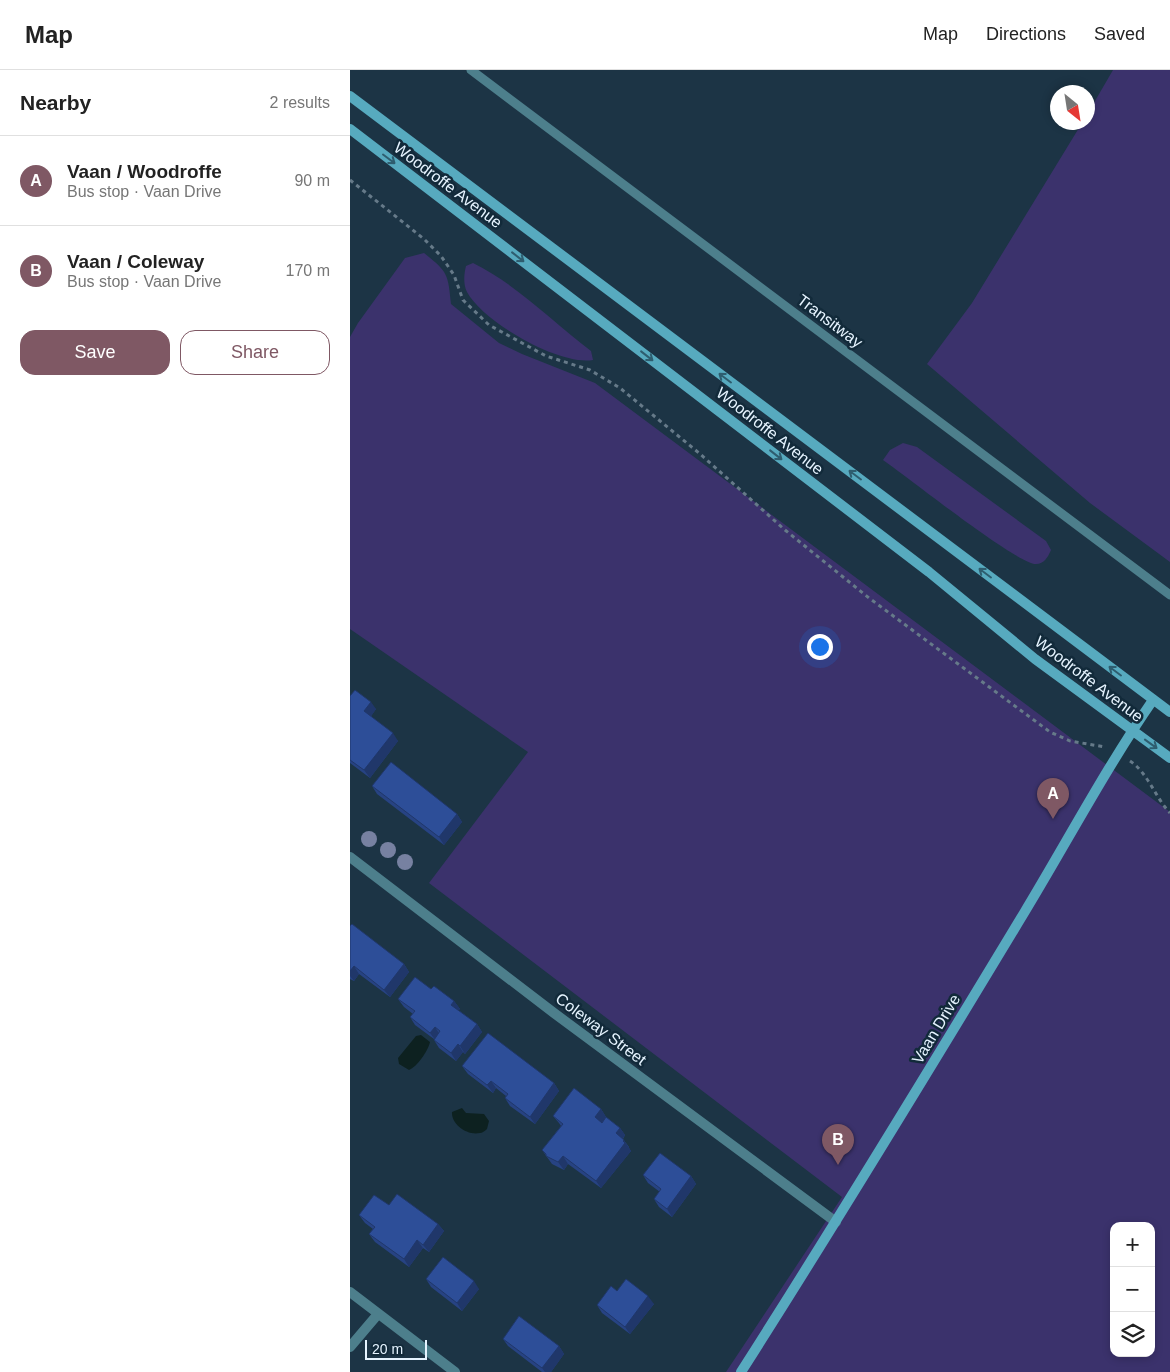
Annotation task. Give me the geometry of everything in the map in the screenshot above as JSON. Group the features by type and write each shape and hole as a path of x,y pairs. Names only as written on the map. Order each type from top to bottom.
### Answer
{"main road":[{"name":"Woodroffe Avenue","path":"350,96 1170,712"},
{"name":"Woodroffe Avenue","path":"350,129 921,566 1035,659 1170,758"},
{"name":"Vaan Drive","path":"741,1372 836,1222 1028,907 1132,730 1154,700"}],"street":[{"name":"Coleway Street","path":"350,857 836,1222"},
{"path":"350,1292 455,1372"},
{"path":"350,1347 378,1314"}],"lane":[{"name":"Transitway","path":"471,70 1170,595"}],"path":[{"path":"350,180 424,239 441,256 454,275 463,300 489,325 546,356 590,370 620,388 706,459 785,530 869,598 1050,732 1070,741 1105,746"},
{"path":"1136,765 1160,802 1170,813"}],"shaded area":[{"path":"1113,70 1170,70 1170,562 1090,503 927,364 972,303 1078,130 1095,130 1095,101"},
{"path":"424,253 445,274 449,286 451,304 499,343 595,383 1170,812 1170,1372 726,1372 842,1197 429,883 528,752 350,629 350,337 405,258"},
{"path":"473,263 504,282 534,304 591,351 593,360 578,360 542,349 523,340 489,316 476,304 466,289 464,279 466,266"},
{"path":"903,443 917,447 1046,541 1051,550 1049,555 1041,563 1036,564 1025,560 985,535 883,460 890,450"},
{"path":"421,1035 430,1042 429,1046 419,1062 409,1070 399,1064 398,1058 416,1036"},
{"path":"462,1108 466,1113 484,1114 489,1121 487,1129 482,1133 470,1133 457,1125 452,1112"}],"building":[{"path":"355,690 371,702 364,711 393,733 364,770 350,760 350,696"},
{"path":"391,762 457,814 439,837 372,786"},
{"path":"352,924 404,964 384,990 354,966 350,971 350,926"},
{"path":"415,977 431,989 434,986 454,1001 451,1005 477,1024 460,1046 458,1044 451,1053 434,1040 440,1031 435,1027 430,1033 410,1017 415,1011 398,999"},
{"path":"488,1033 554,1083 530,1117 505,1098 508,1094 491,1081 487,1085 462,1066"},
{"path":"574,1088 601,1109 595,1117 602,1123 606,1117 620,1128 616,1133 625,1143 596,1181 563,1156 558,1162 546,1156 542,1150 563,1124 553,1116"},
{"path":"660,1153 691,1176 667,1209 654,1199 661,1189 643,1175"},
{"path":"397,1194 438,1224 423,1245 417,1240 404,1259 369,1234 375,1227 359,1215 374,1195 389,1205"},
{"path":"443,1257 474,1281 457,1303 426,1279"},
{"path":"626,1279 648,1296 625,1327 597,1305 611,1286 617,1291"},
{"path":"519,1316 559,1346 542,1368 503,1339"}],"place":[{"name":"Vaan / Woodroffe","path":"1053,819"},
{"name":"Vaan / Coleway","path":"838,1165"}]}
